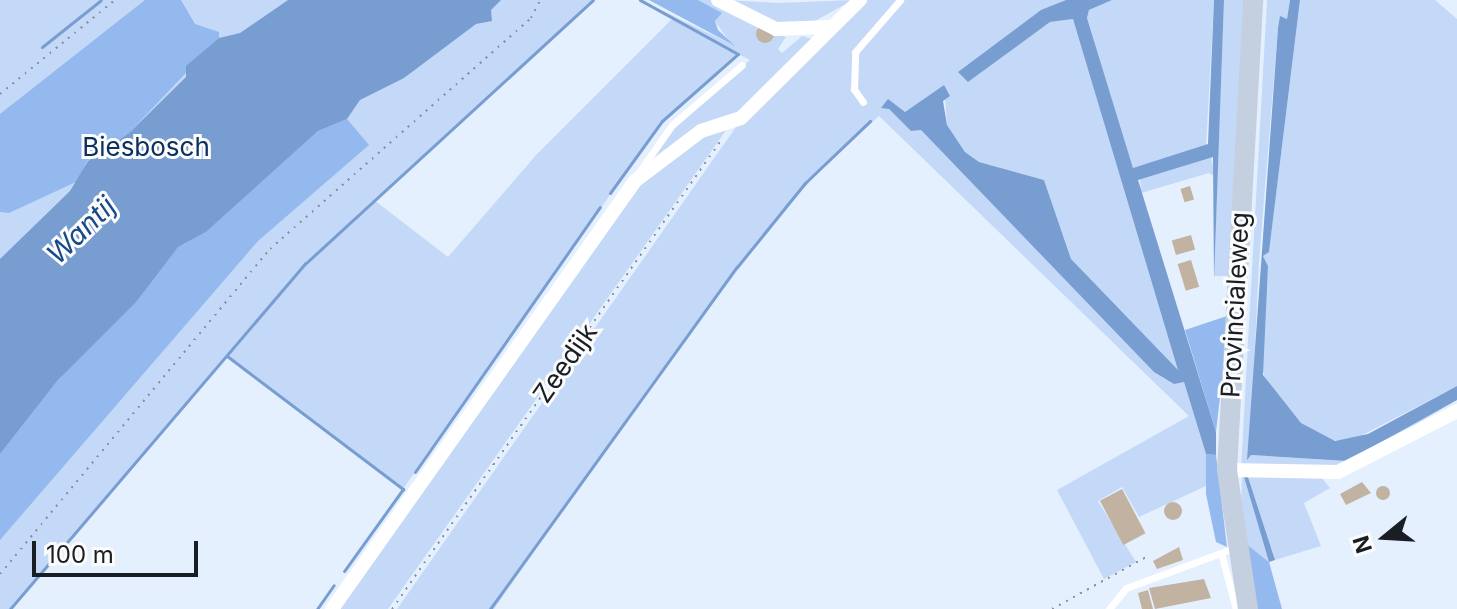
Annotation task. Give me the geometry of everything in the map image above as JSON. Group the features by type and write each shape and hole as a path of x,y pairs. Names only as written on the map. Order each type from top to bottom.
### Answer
{"main road":[{"name":"Provincialeweg","path":"1241,607 1229,550 1227,470 1253,0"}],"street":[{"path":"718,0 776,29 830,27"},
{"name":"Zeedijk","path":"332,609 635,181 701,131 741,118 860,0"},
{"path":"1227,470 1338,472 1457,411"}],"lane":[{"path":"863,102 854,89 855,52 900,0"},
{"name":"Zeedijk","path":"635,181 672,125 742,65"},
{"path":"1109,609 1126,588 1229,550"}],"path":[{"path":"0,94 115,0"},
{"path":"0,574 270,249 531,18 540,0"},
{"name":"Zeedijk","path":"392,609 711,152 741,118"},
{"path":"1052,609 1148,556"}],"green space":[{"name":"Biesbosch","path":"0,0 593,0 374,200 448,257 537,154 673,18 640,0 731,44 715,21 721,13 698,0 711,0 786,37 778,49 782,53 802,36 812,39 743,110 643,170 675,126 750,60 738,54 662,121 403,489 227,356 10,609 0,609"},
{"path":"728,0 778,3 853,0 804,27 781,25"},
{"path":"866,0 1066,0 1033,16 968,82 1050,22 1073,19 1181,369 1173,369 1071,259 1044,180 979,162 965,152 947,125 944,85 905,112 889,109 911,131 921,130 1163,378 1184,382 1206,454 1206,486 1139,517 1122,487 1098,501 1136,562 1104,579 1057,490 1189,416 879,116 820,170 776,220 651,384 494,609 397,609 736,127"},
{"path":"1112,0 1214,0 1206,147 1133,168 1087,18 1089,10"},
{"path":"1224,0 1246,0 1229,276 1214,276"},
{"path":"1267,0 1290,0 1287,19 1281,17 1278,28 1259,262 1250,455 1347,461 1457,400 1338,470 1241,468"},
{"path":"1300,0 1435,0 1457,19 1457,386 1351,441 1327,440 1301,423 1267,384 1260,361 1268,266 1263,256 1269,252"},
{"path":"727,129 388,609 336,609 622,201 696,137"},
{"path":"1211,156 1215,177 1209,173 1141,193 1140,177"},
{"path":"1244,477 1269,562 1240,539"},
{"path":"1248,477 1321,477 1330,488 1304,503 1321,546 1275,560"}],"shaded area":[{"path":"145,0 181,0 195,24 219,32 219,38 129,133 87,161 78,181 9,213 0,212 0,114"},
{"path":"649,0 698,0 722,13 715,21 718,30 735,46"},
{"path":"347,119 369,145 258,241 0,540 0,454 58,380 178,247 206,232 318,131"},
{"path":"1227,316 1224,362 1216,432 1185,330"},
{"path":"1206,454 1216,455 1227,547 1216,542 1206,494"},
{"path":"1240,539 1269,562 1282,609 1253,609"}],"water":[{"name":"Wantij","path":"288,0 501,0 491,10 492,21 476,24 404,78 360,100 347,119 318,131 206,232 178,247 136,302 58,380 0,454 0,259 70,191 88,161 129,133 186,77 186,66 219,38 240,33"},
{"path":"1066,0 1112,0 1089,10 1087,18 1133,168 1208,144 1214,0 1224,0 1214,280 1213,157 1138,180 1216,432 1216,455 1206,454 1184,382 1174,384 1154,372 921,130 911,131 889,109 881,108 888,99 905,112 944,85 950,96 943,101 947,125 965,152 979,162 1044,180 1071,259 1178,370 1073,19 1050,22 968,82 958,72 1041,10"},
{"path":"1290,0 1300,0 1269,252 1263,256 1268,266 1263,375 1301,423 1335,441 1368,434 1457,386 1457,400 1347,461 1251,455 1247,460 1278,28 1280,16 1287,19"},
{"path":"1244,477 1248,477 1275,560 1269,562"}],"building":[{"path":"765,25 774,34 765,43 756,34"},
{"path":"1190,186 1194,199 1185,202 1180,189"},
{"path":"1191,235 1195,249 1176,255 1172,241"},
{"path":"1191,260 1199,287 1186,291 1178,264"},
{"path":"1362,482 1371,493 1346,505 1340,494"},
{"path":"1383,486 1390,493 1383,500 1376,493"},
{"path":"1122,489 1145,533 1123,545 1100,501"},
{"path":"1169,502 1177,502 1182,511 1180,518 1169,520 1164,515 1164,507"},
{"path":"1179,547 1183,560 1157,569 1153,561"},
{"path":"1204,579 1211,598 1155,609 1149,588"},
{"path":"1148,590 1153,609 1142,609 1138,593"}],"waterway":[{"path":"42,47 101,0"},
{"path":"10,609 306,263 593,0"},
{"path":"610,193 662,121 738,54 640,0"},
{"path":"490,609 737,267 805,183 870,121"},
{"path":"415,472 600,207"},
{"path":"227,356 403,489 344,571"},
{"path":"317,609 334,585"}]}
